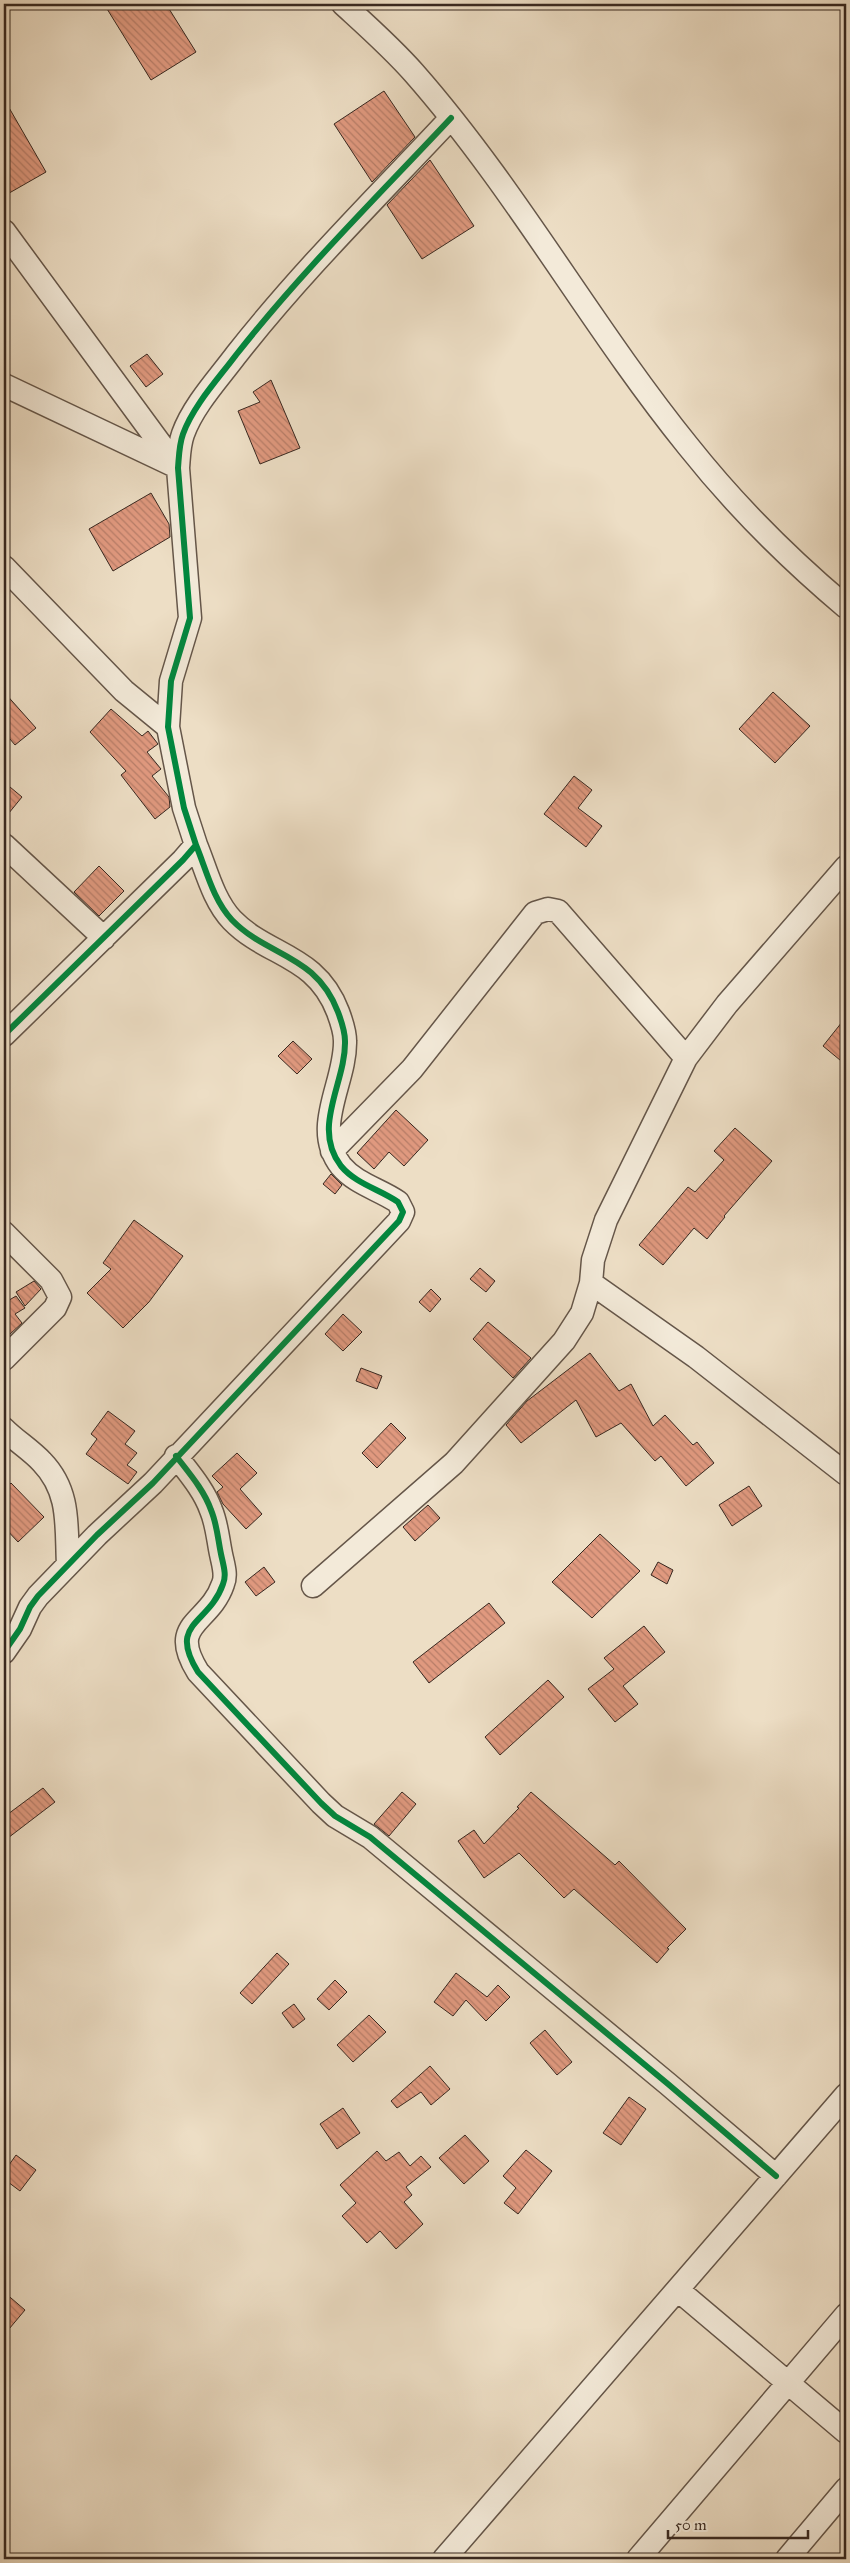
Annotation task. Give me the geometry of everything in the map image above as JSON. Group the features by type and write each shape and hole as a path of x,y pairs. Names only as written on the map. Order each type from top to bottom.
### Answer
{"street":[{"path":"343,4 413,72 451,118 514,202 640,383 688,447 744,510 846,607"},
{"path":"4,1652 20,1629 30,1607 68,1565 153,1483 176,1456 399,1221 403,1212 398,1202 361,1184 341,1166 332,1151 327,1122 345,1041 339,1013 327,988 312,972 247,932 231,919 220,904 196,845 184,808 168,727 170,681 190,618 178,468 183,434 194,414 252,335 276,305 451,118"},
{"path":"4,231 178,468"},
{"path":"4,385 178,468"},
{"path":"4,567 124,691 168,727"},
{"path":"4,845 104,938"},
{"path":"4,1035 196,845"},
{"path":"313,1586 454,1463 564,1341 582,1313 591,1282 593,1260 606,1220 686,1058 727,1004 846,867"},
{"path":"332,1151 412,1069 535,913 548,909 558,911 686,1058"},
{"path":"4,1233 51,1280 57,1287 60,1297 55,1308 4,1359"},
{"path":"591,1282 696,1356 843,1466"},
{"path":"4,1429 43,1463 59,1484 65,1500 68,1565"},
{"path":"176,1456 204,1495 211,1510 225,1572 224,1584 189,1632 185,1643 188,1656 198,1672 335,1816 370,1837 776,2176"},
{"path":"444,2559 846,2096"},
{"path":"678,2290 846,2432"},
{"path":"638,2559 846,2315"},
{"path":"787,2559 846,2489"}],"building":[{"path":"104,4 166,4 196,52 151,80"},
{"path":"384,91 415,137 372,182 334,124"},
{"path":"4,99 46,172 4,196"},
{"path":"430,160 474,226 422,259 387,205"},
{"path":"147,354 163,374 146,387 130,366"},
{"path":"271,380 300,448 260,464 238,411 260,402 253,392"},
{"path":"151,493 169,524 170,537 113,571 89,529"},
{"path":"4,692 36,728 15,745 4,732"},
{"path":"773,692 810,726 775,763 739,729"},
{"path":"111,709 142,736 148,731 158,744 147,752 161,769 152,776 169,797 170,807 155,819 121,775 126,771 90,732"},
{"path":"574,776 592,790 578,808 602,826 586,847 544,814"},
{"path":"4,782 22,797 4,819"},
{"path":"99,866 124,891 99,916 74,892"},
{"path":"846,1017 846,1065 823,1046"},
{"path":"293,1041 312,1059 297,1074 278,1056"},
{"path":"396,1110 428,1140 404,1166 389,1152 374,1169 357,1153"},
{"path":"735,1128 772,1161 724,1216 707,1239 694,1228 663,1265 639,1245 688,1187 695,1192 724,1160 714,1151"},
{"path":"331,1174 342,1185 335,1194 323,1184"},
{"path":"134,1220 183,1256 149,1302 123,1328 87,1293 111,1269 103,1263"},
{"path":"480,1268 495,1281 486,1292 470,1279"},
{"path":"34,1281 41,1289 25,1306 16,1292"},
{"path":"431,1289 441,1299 430,1312 419,1302"},
{"path":"16,1296 25,1308 15,1314 22,1323 9,1335 4,1328 4,1299 6,1302"},
{"path":"343,1314 362,1332 343,1351 325,1334"},
{"path":"488,1322 531,1358 513,1378 473,1339"},
{"path":"590,1353 619,1391 631,1384 653,1426 665,1415 693,1445 697,1442 714,1463 686,1486 661,1456 655,1461 621,1423 596,1437 576,1400 521,1443 506,1425 527,1401"},
{"path":"361,1368 382,1376 377,1389 356,1381"},
{"path":"108,1411 135,1431 125,1444 137,1453 127,1465 137,1472 128,1484 86,1454 97,1439 91,1434"},
{"path":"391,1423 406,1438 377,1468 362,1453"},
{"path":"237,1453 257,1473 240,1489 262,1514 246,1529 223,1504 217,1492 223,1487 212,1476"},
{"path":"11,1483 44,1517 18,1542 4,1527 4,1490"},
{"path":"749,1486 762,1506 732,1526 719,1505"},
{"path":"428,1505 440,1518 415,1541 403,1527"},
{"path":"600,1534 640,1571 592,1618 552,1582"},
{"path":"658,1562 673,1570 667,1584 651,1575"},
{"path":"264,1567 275,1582 256,1596 245,1582"},
{"path":"489,1603 505,1623 429,1683 413,1662"},
{"path":"644,1626 665,1652 623,1686 638,1704 615,1722 588,1689 614,1669 604,1658"},
{"path":"548,1680 564,1697 500,1755 485,1737"},
{"path":"43,1788 55,1802 4,1841 4,1817"},
{"path":"402,1792 416,1804 389,1836 374,1824"},
{"path":"531,1792 615,1865 619,1861 686,1929 667,1948 669,1949 657,1963 574,1889 564,1898 519,1853 484,1878 458,1841 474,1830 484,1844 519,1808 517,1807"},
{"path":"277,1953 289,1964 252,2004 240,1993"},
{"path":"456,1973 487,1997 498,1985 510,1997 486,2021 466,2000 453,2016 434,2002"},
{"path":"335,1980 347,1992 329,2010 317,1999"},
{"path":"294,2004 305,2019 293,2028 282,2013"},
{"path":"369,2015 386,2032 353,2062 337,2045"},
{"path":"545,2030 572,2062 557,2075 530,2043"},
{"path":"430,2066 450,2089 431,2105 421,2092 397,2108 391,2101"},
{"path":"629,2097 646,2109 621,2145 603,2133"},
{"path":"343,2108 360,2133 337,2149 320,2124"},
{"path":"465,2135 489,2161 464,2184 439,2158"},
{"path":"526,2150 552,2171 518,2214 504,2203 516,2188 503,2176"},
{"path":"377,2151 386,2161 399,2152 410,2166 421,2156 431,2167 406,2187 412,2195 404,2202 423,2224 396,2249 380,2231 367,2243 342,2216 356,2203 340,2185"},
{"path":"16,2155 36,2170 20,2191 4,2179 4,2172"},
{"path":"4,2292 25,2310 4,2335"}],"cycle path":[{"path":"4,1035 183,860 196,845 184,808 168,727 171,681 190,618 178,468 179,451 187,424 199,403 261,324 341,234 451,118"},
{"path":"4,1652 20,1629 30,1607 38,1596 97,1535 153,1483 399,1221 403,1212 398,1202 361,1182 347,1172 341,1166 333,1151 329,1136 329,1120 341,1073 345,1041 344,1030 329,993 317,978 304,967 261,942 232,920 215,894 196,845"},
{"path":"176,1456 196,1482 208,1503 216,1526 225,1573 217,1598 189,1633 187,1643 190,1656 198,1672 335,1816 370,1837 776,2176"}]}
